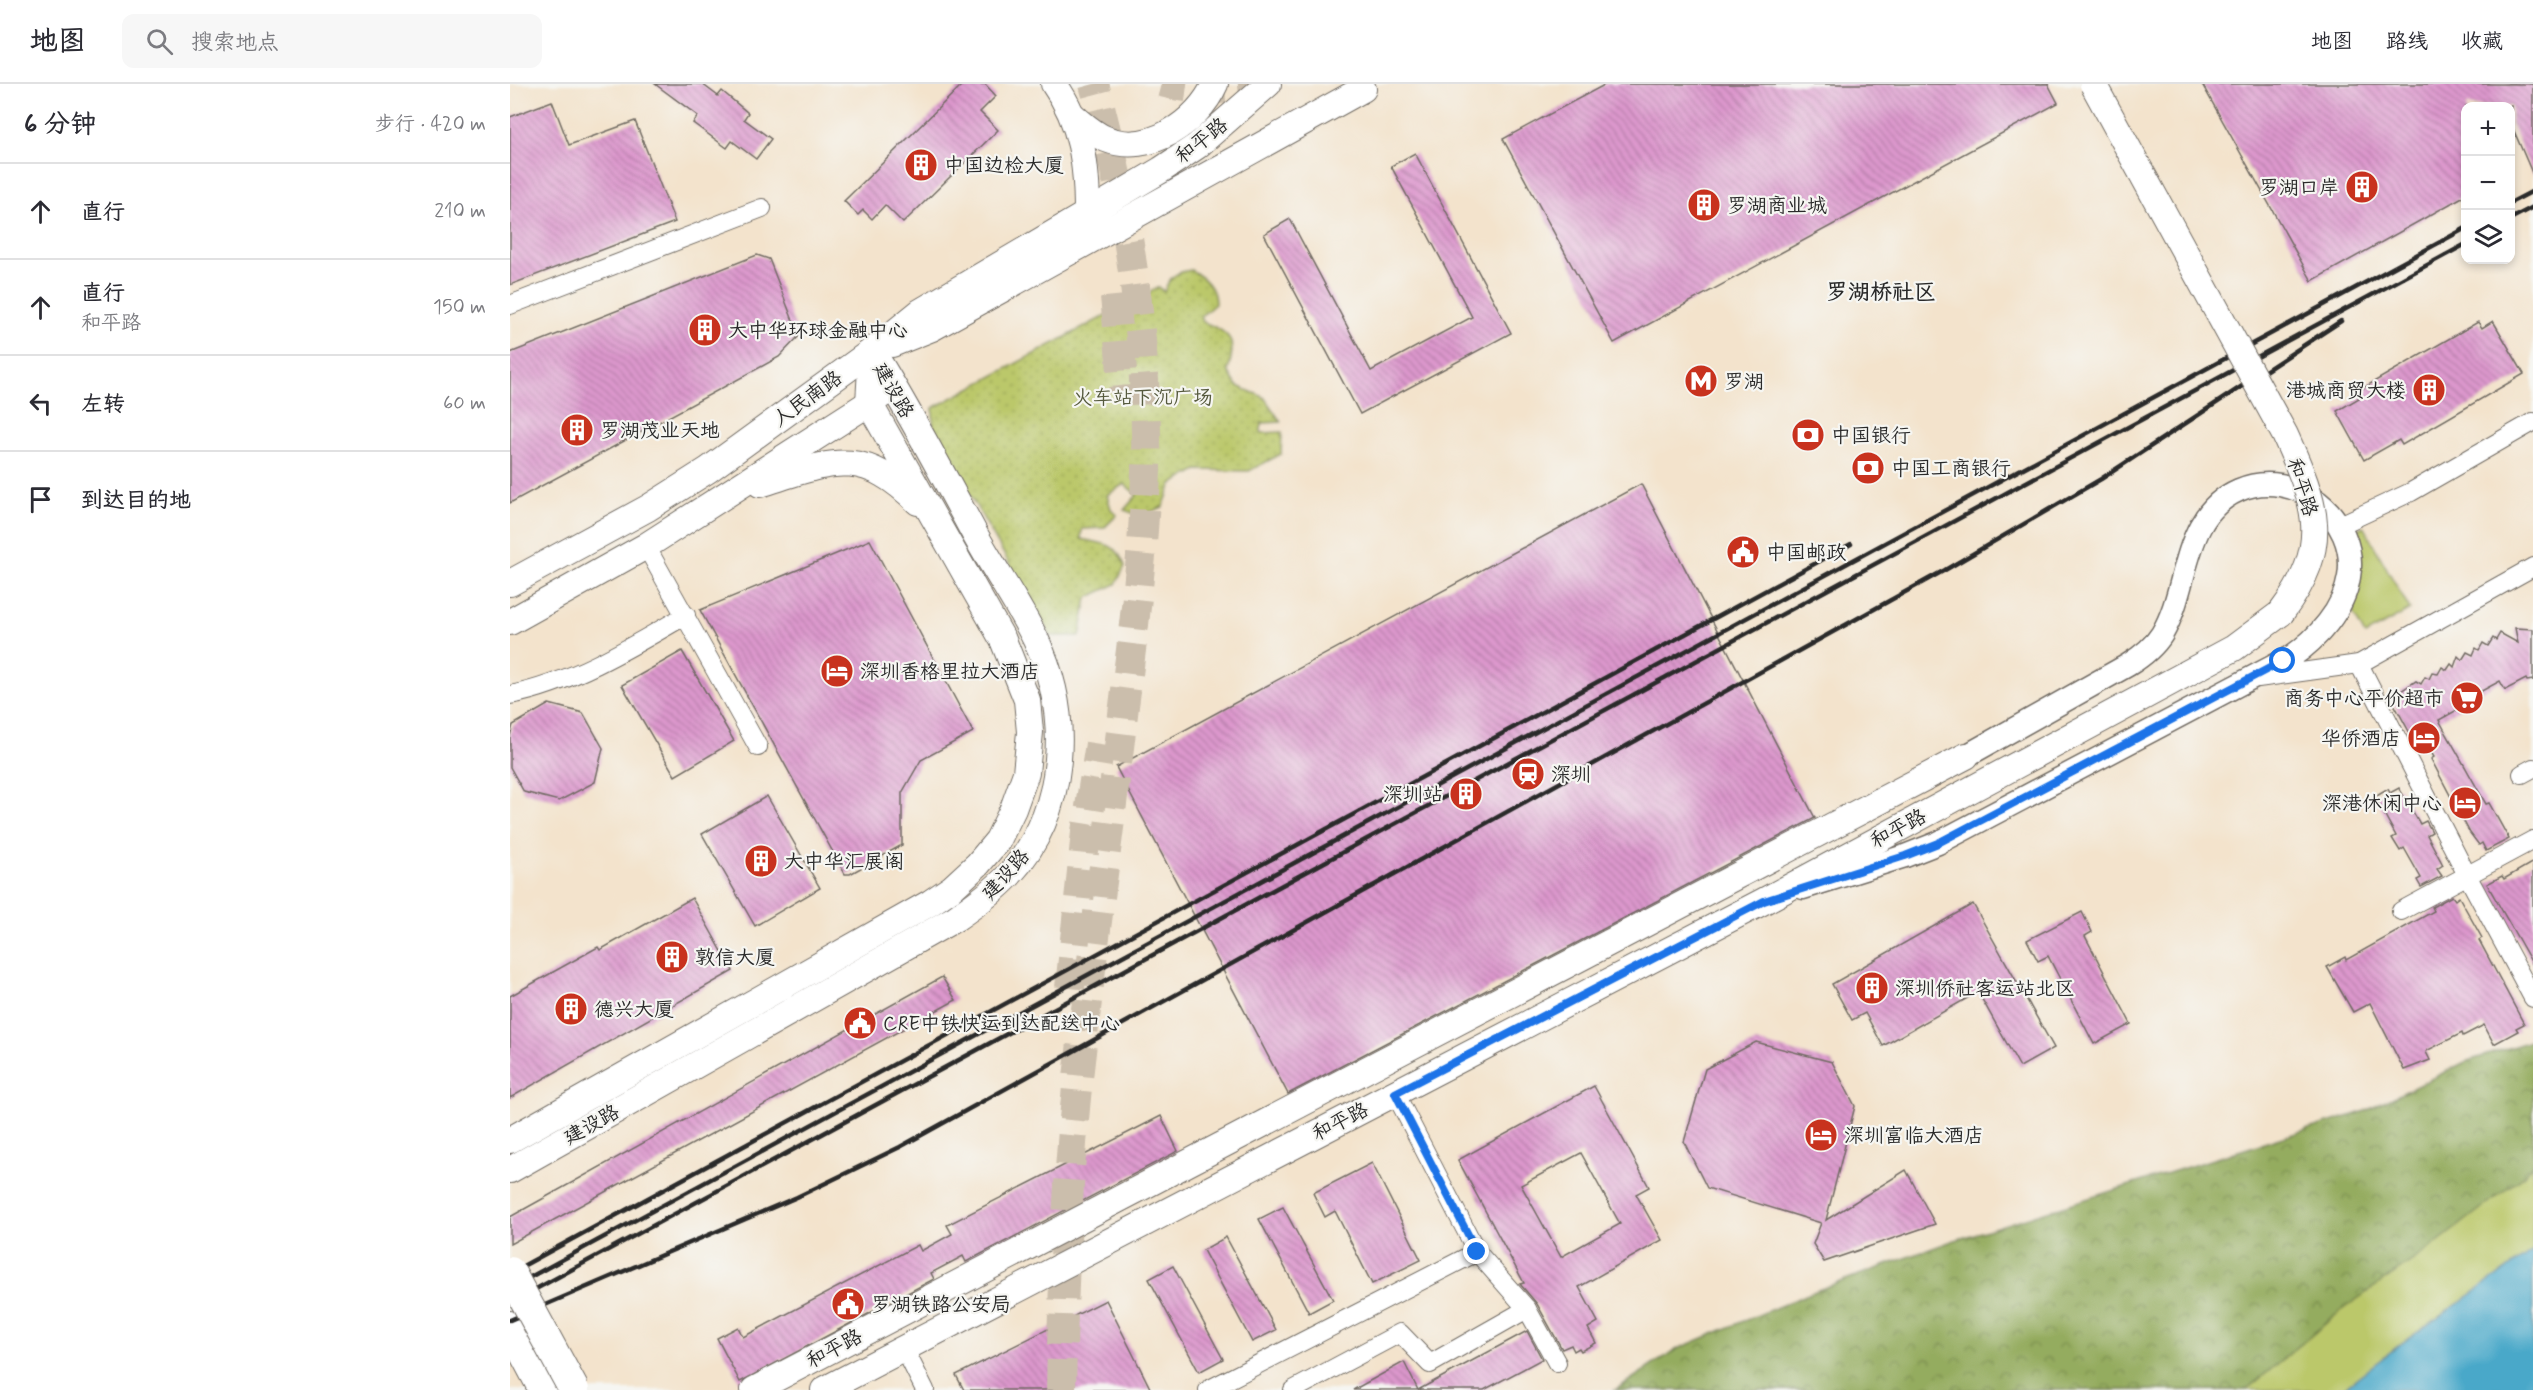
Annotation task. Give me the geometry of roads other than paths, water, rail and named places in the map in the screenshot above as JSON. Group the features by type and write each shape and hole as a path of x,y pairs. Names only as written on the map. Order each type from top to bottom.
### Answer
{"highway":[{"path":"510,1272 574,1390"},
{"path":"510,1326 544,1390"}],"main road":[{"path":"1054,84 1072,115 1085,160 1087,213"},
{"path":"1072,115 1105,139 1119,143 1151,139 1180,126 1195,114 1208,99 1215,84"},
{"name":"和平路","path":"1161,170 1197,146 1268,84"},
{"name":"和平路","path":"824,1390 1764,901 2234,648 2281,613 2305,575 2312,553 2316,532 2307,486 2285,435 2092,84"},
{"path":"872,351 932,328 1363,89"},
{"name":"人民南路","path":"510,583 648,508 708,470 872,351 920,312 1161,170"},
{"name":"建设路","path":"510,1170 956,918 980,902 1008,875 1034,841 1052,795 1059,755 1059,721 1047,671 1036,640 998,577 894,386 872,351"},
{"name":"建设路","path":"510,1140 930,903 952,888 978,864 998,840 1014,809 1026,773 1030,732 1027,700 1003,640 869,403 872,351"},
{"name":"人民南路","path":"510,622 646,546 894,386"},
{"path":"728,494 824,465 863,464 898,482 937,521"},
{"name":"和平路","path":"754,1390 1966,756"}],"street":[{"path":"510,305 762,208"},
{"name":"和平路","path":"2338,526 2411,492 2533,422"},
{"path":"1764,901 1905,856 1938,843 2291,657 2312,641 2326,625 2349,579 2350,560 2338,526 2319,502 2307,493 2291,486 2259,484 2241,489 2225,498 2201,523 2166,625 2152,646 2128,665 1966,756"},
{"path":"646,546 758,747"},
{"path":"2250,679 2359,664 2533,567"},
{"path":"2504,583 2518,578 2533,579"},
{"path":"510,695 551,683 601,661 686,615"},
{"path":"2359,664 2533,998"},
{"path":"2401,911 2533,840"},
{"path":"1395,1093 1477,1252 1527,1309 1557,1363"},
{"path":"1208,1390 1238,1383 1477,1252"},
{"path":"1293,1390 1400,1333 1430,1364 1527,1309"},
{"path":"904,1348 925,1390"}],"water":[{"path":"2533,1251 2533,1390 2341,1390 2402,1343"}],"tunnel":[{"path":"1061,1390 1066,1238 1077,1087 1135,617 1146,469 1144,372 1134,275 1117,179 1094,84"},
{"path":"1161,84 1203,91 1245,89 1273,84"},
{"path":"1115,296 1124,392"},
{"path":"1070,988 1086,832 1100,744"}],"railway":[{"path":"2515,200 2533,191"},
{"path":"2515,216 2533,207"},
{"path":"510,1288 2461,231"},
{"path":"510,1303 2461,247"},
{"path":"510,1320 797,1197 900,1147 1945,570 2101,479 2341,321"},
{"path":"510,1273 1851,544"}],"place":[{"name":"中国边检大厦","path":"921,165"},
{"name":"罗湖口岸","path":"2362,187"},
{"name":"罗湖商业城","path":"1704,205"},
{"name":"大中华环球金融中心","path":"705,330"},
{"name":"罗湖","path":"1701,381"},
{"name":"港城商贸大楼","path":"2429,390"},
{"name":"罗湖茂业天地","path":"577,430"},
{"name":"中国银行","path":"1808,435"},
{"name":"中国工商银行","path":"1868,468"},
{"name":"中国邮政","path":"1743,552"},
{"name":"深圳香格里拉大酒店","path":"837,671"},
{"name":"商务中心平价超市","path":"2467,698"},
{"name":"华侨酒店","path":"2424,738"},
{"name":"深圳","path":"1528,774"},
{"name":"深圳站","path":"1466,794"},
{"name":"深港休闲中心","path":"2465,803"},
{"name":"大中华汇展阁","path":"761,861"},
{"name":"敦信大厦","path":"672,957"},
{"name":"深圳侨社客运站北区","path":"1872,988"},
{"name":"德兴大厦","path":"571,1009"},
{"name":"CRE中铁快运到达配送中心","path":"860,1023"},
{"name":"深圳富临大酒店","path":"1821,1135"},
{"name":"罗湖铁路公安局","path":"848,1304"}],"district":[{"name":"罗湖桥社区","path":"1881,291"}],"park label":[{"name":"火车站下沉广场","path":"1143,397"}]}
